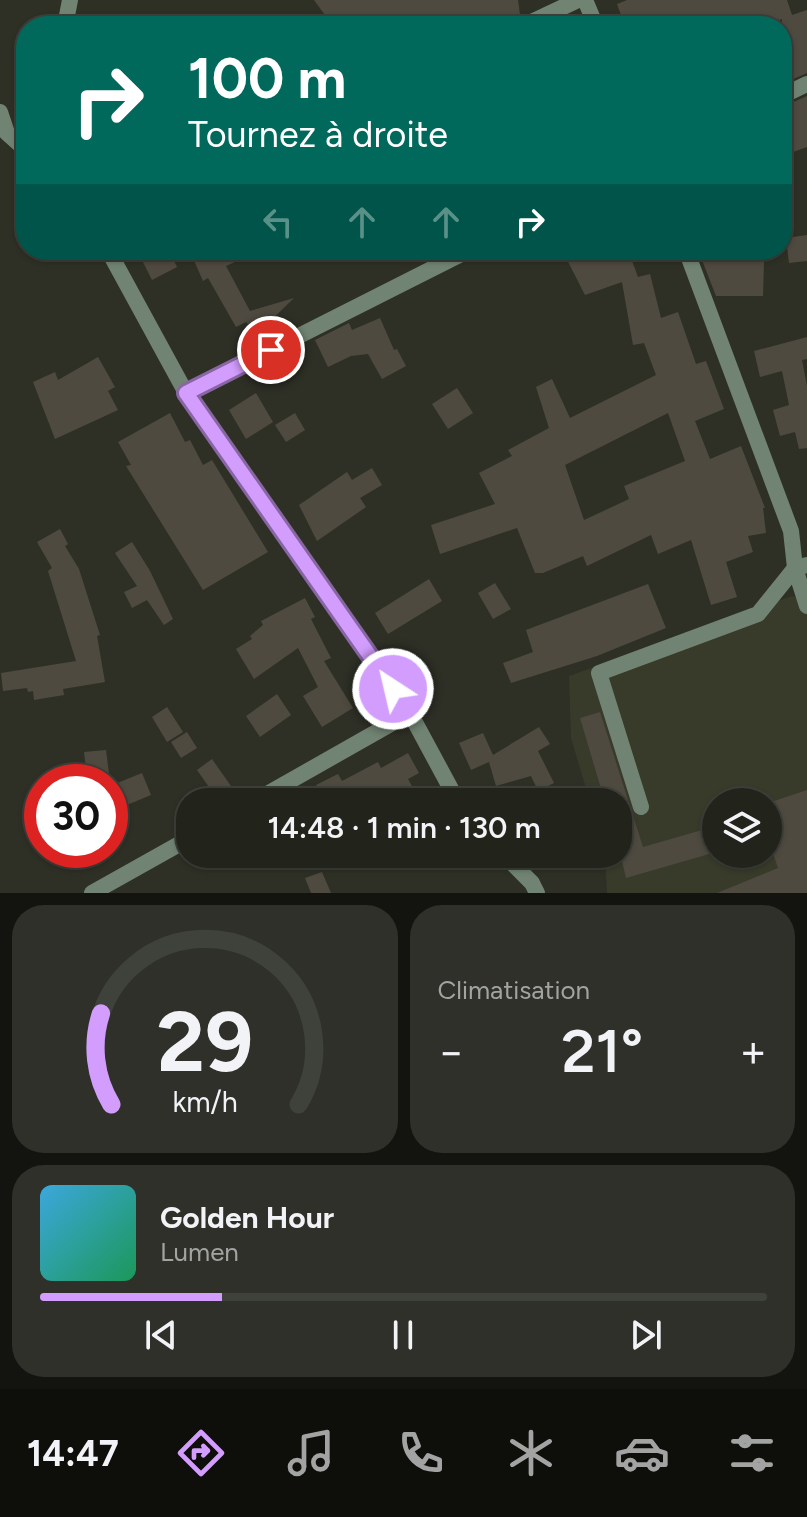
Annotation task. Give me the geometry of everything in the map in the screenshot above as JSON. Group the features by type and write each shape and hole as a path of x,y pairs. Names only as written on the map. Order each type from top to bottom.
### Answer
{"street":[{"path":"544,16 578,0"},
{"path":"0,112 7,133 16,141"},
{"path":"113,260 186,393 410,713 450,788"},
{"path":"186,393 449,260"},
{"path":"690,260 791,531 801,566 807,606"},
{"path":"641,807 599,673 758,614 801,566"},
{"path":"278,788 410,713"},
{"path":"92,893 176,846"},
{"path":"517,868 537,893"}],"shaded area":[{"path":"792,596 807,602 807,893 607,893 606,868 632,868 632,788 586,788 571,738 569,676"}],"building":[{"path":"314,0 518,0 520,15 519,16 326,16"},
{"path":"627,0 787,0 792,15 807,10 807,73 792,80 792,16 621,16 617,4"},
{"path":"807,96 807,147 792,152 792,103"},
{"path":"807,235 807,261 789,263 792,260 792,237"},
{"path":"142,260 174,260 177,267 152,280"},
{"path":"194,260 240,260 226,266 250,311 294,298 257,334 246,322 236,327 208,278 203,281"},
{"path":"567,260 632,260 638,277 650,274 661,318 678,312 696,364 706,361 724,409 695,421 710,459 741,446 765,508 766,533 748,536 753,552 726,562 737,597 711,605 691,540 658,554 651,535 587,566 583,556 543,573 535,573 517,528 440,554 431,525 495,504 479,473 512,456 508,450 549,428 536,387 552,379 570,418 656,375 644,343 633,345 622,282 585,295","holes":["668,413 685,461 624,486 629,499 584,520 565,465"]},
{"path":"702,260 764,260 763,296 716,296"},
{"path":"380,318 394,350 397,349 406,366 382,379 368,354 351,356 328,367 315,340 349,323 352,330"},
{"path":"807,337 807,359 802,360 807,386 807,448 799,449 795,432 780,436 773,410 789,405 782,371 760,377 754,351"},
{"path":"98,357 115,387 108,391 118,410 55,439 33,382 55,372 58,380"},
{"path":"457,388 473,413 448,429 432,404"},
{"path":"256,393 273,422 246,439 229,410"},
{"path":"170,413 185,442 190,440 203,465 212,460 268,552 203,590 126,466 131,465 118,442"},
{"path":"295,413 305,430 286,442 275,425"},
{"path":"372,468 382,485 360,498 366,507 317,541 299,505 347,472 352,480"},
{"path":"60,529 68,544 65,546 79,569 100,635 97,636 105,682 63,689 64,695 34,700 33,691 28,692 27,688 3,691 1,673 76,661 48,571 52,568 37,542"},
{"path":"132,542 173,619 164,625 147,600 132,608 124,592 137,586 115,553"},
{"path":"429,579 442,601 388,634 375,613"},
{"path":"495,583 511,609 493,619 478,593"},
{"path":"648,584 666,628 597,656 511,683 503,663 533,652 526,630"},
{"path":"305,598 315,617 311,619 331,658 324,661 353,708 322,727 303,696 318,687 298,648 254,679 236,649 252,639 250,636 263,625 261,621"},
{"path":"277,694 291,715 260,737 246,716"},
{"path":"167,707 183,732 167,742 152,717"},
{"path":"600,712 624,788 601,788 580,718"},
{"path":"539,727 550,744 538,751 554,783 537,788 531,776 496,786 489,762 471,770 459,743 483,733 493,755"},
{"path":"187,732 197,748 181,758 171,742"},
{"path":"106,750 108,764 86,764 84,752"},
{"path":"408,753 419,773 408,779 413,788 318,788 316,785 338,774 342,781 378,762 381,768"},
{"path":"212,759 231,786 210,788 197,770"},
{"path":"142,773 151,795 128,805 128,779"},
{"path":"807,790 807,893 717,893 782,868 782,798"},
{"path":"632,812 643,847 702,830 702,856 626,878 624,868 632,868"},
{"path":"322,872 331,893 311,893 305,878"}],"route":[{"path":"271,350 186,393 393,689"}]}
